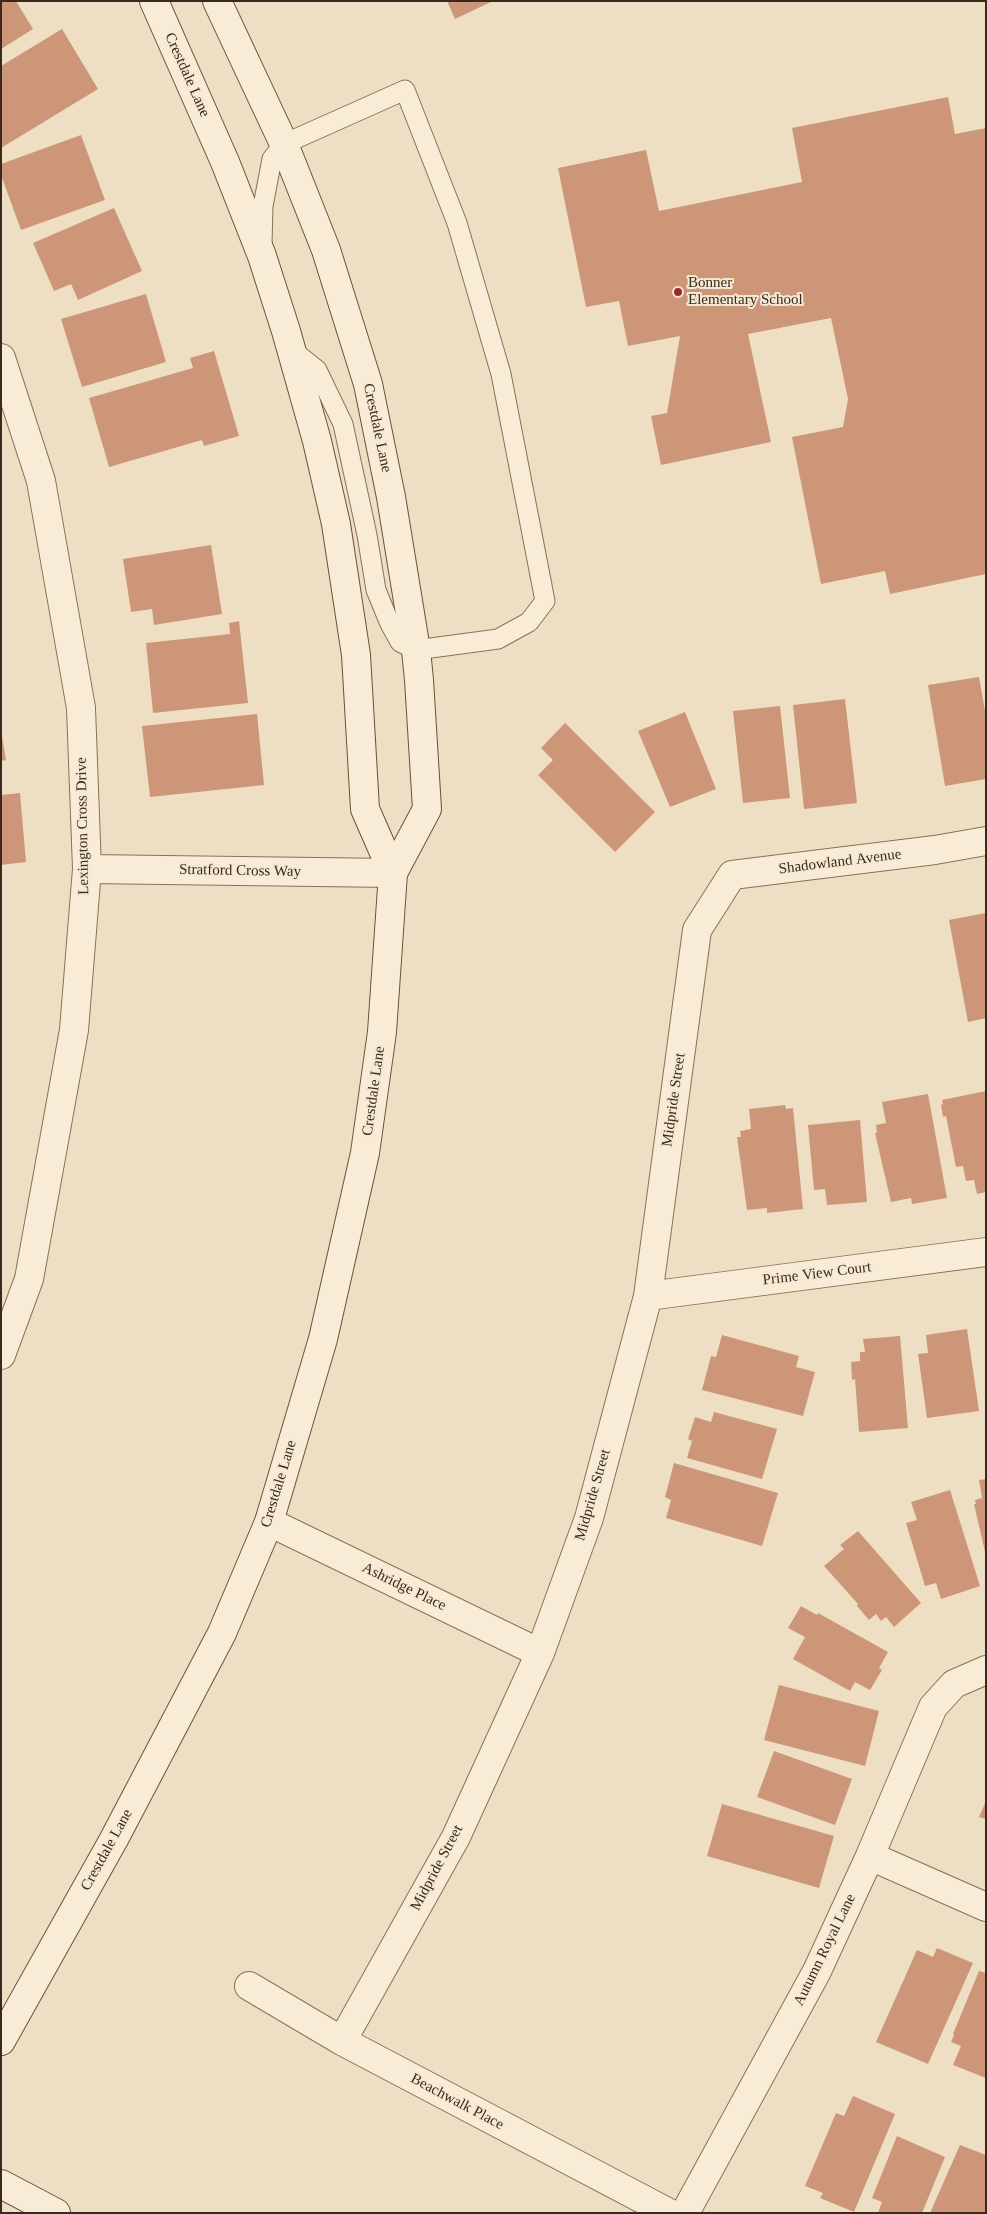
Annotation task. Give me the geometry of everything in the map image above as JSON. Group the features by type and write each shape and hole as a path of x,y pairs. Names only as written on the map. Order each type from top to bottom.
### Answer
{"street":[{"name":"Crestdale Lane","path":"154,1 225,162 262,256 292,350 317,441 337,533 359,685 365,809 393,873"},
{"name":"Crestdale Lane","path":"1,2041 114,1839 222,1633 269,1522 324,1339 366,1153 382,1032 393,873 427,809 420,680 416,650 391,497 368,384 326,250 284,144 217,1"},
{"name":"Lexington Cross Drive","path":"1,358 41,481 81,708 87,869 74,1030 29,1279 1,1355"},
{"name":"Shadowland Avenue","path":"712,908 732,875 935,850 986,841"},
{"name":"Stratford Cross Way","path":"87,869 393,873"},
{"name":"Midpride Street","path":"342,2041 456,1837 540,1652 589,1518 648,1296 697,930 712,908"},
{"name":"Prime View Court","path":"648,1296 986,1252"},
{"name":"Ashridge Place","path":"269,1522 540,1652"},
{"name":"Autumn Royal Lane","path":"686,2213 817,1971 870,1856 933,1707 954,1684 986,1670"},
{"path":"870,1856 986,1907"},
{"name":"Beachwalk Place","path":"249,1986 342,2041 669,2213"},
{"path":"1,2184 56,2213"}],"lane":[{"path":"262,256 263,206 272,159 284,144 405,90 458,223 501,374 545,601 529,622 498,639 416,650 400,642 390,624 376,590 368,535 343,424 317,370 292,350"}],"building":[{"path":"1,1 16,1 33,29 1,49"},
{"path":"447,1 493,1 455,19"},
{"path":"62,29 98,89 1,148 1,66"},
{"path":"948,97 955,134 986,128 986,574 890,594 885,571 821,584 792,437 843,427 848,399 831,318 748,334 771,442 661,465 651,416 667,413 680,336 628,346 619,301 586,307 558,168 646,150 659,211 802,182 792,128"},
{"path":"81,135 105,200 21,230 1,175 1,164"},
{"path":"114,208 142,271 78,300 71,284 54,291 33,243"},
{"path":"146,294 166,362 82,387 61,319"},
{"path":"214,351 239,436 204,446 202,440 109,467 89,398 193,368 190,358"},
{"path":"211,545 222,614 154,625 152,609 131,612 123,559"},
{"path":"239,621 248,703 153,713 146,643 230,634 229,623"},
{"path":"979,677 986,716 986,779 945,786 928,685"},
{"path":"845,699 857,803 804,809 793,705"},
{"path":"780,706 790,798 743,803 733,711"},
{"path":"685,712 716,789 670,807 638,731"},
{"path":"257,714 264,785 150,797 142,726"},
{"path":"565,723 655,812 615,852 538,775 553,760 541,748"},
{"path":"1,730 6,760 1,761"},
{"path":"20,793 26,862 1,865 1,795"},
{"path":"986,913 986,1018 968,1022 949,920"},
{"path":"986,1091 986,1192 977,1194 974,1180 966,1181 963,1166 956,1167 946,1116 943,1117 941,1105 943,1104 942,1100"},
{"path":"928,1094 947,1198 912,1204 911,1198 891,1202 875,1133 877,1133 876,1125 886,1123 882,1102"},
{"path":"785,1105 786,1109 793,1108 803,1209 767,1213 767,1208 747,1210 737,1137 741,1137 740,1131 751,1129 749,1109"},
{"path":"860,1120 867,1202 827,1205 825,1189 814,1190 808,1125"},
{"path":"967,1329 979,1411 927,1418 918,1354 928,1353 926,1335"},
{"path":"722,1335 799,1356 796,1367 815,1372 803,1416 702,1390 711,1356 716,1357"},
{"path":"900,1336 908,1428 859,1432 855,1379 852,1380 851,1362 860,1361 860,1352 865,1352 863,1339"},
{"path":"714,1412 777,1429 762,1479 687,1458 692,1441 688,1439 695,1417 711,1422"},
{"path":"674,1463 778,1493 762,1546 666,1518 671,1500 665,1497"},
{"path":"986,1479 985,1552 974,1504 976,1504 975,1500 982,1498 979,1480"},
{"path":"950,1490 980,1586 941,1599 936,1583 925,1586 906,1523 917,1520 911,1502"},
{"path":"858,1531 921,1603 894,1627 886,1617 881,1621 876,1614 869,1620 857,1606 858,1604 824,1566 844,1549 840,1545"},
{"path":"801,1606 817,1615 818,1613 888,1652 879,1668 882,1670 870,1690 855,1682 850,1691 793,1659 805,1637 788,1628"},
{"path":"779,1685 879,1711 865,1766 764,1740"},
{"path":"774,1751 852,1779 835,1825 757,1797"},
{"path":"986,1801 986,1819 979,1817"},
{"path":"722,1804 834,1836 819,1888 707,1856"},
{"path":"937,1948 973,1963 928,2064 876,2042 917,1950 933,1957"},
{"path":"979,1971 986,1973 986,2078 953,2065 961,2046 951,2042"},
{"path":"853,2096 895,2114 854,2212 820,2198 823,2193 805,2186 836,2113 844,2116"},
{"path":"897,2136 945,2157 922,2213 878,2213 882,2202 872,2198"},
{"path":"960,2145 986,2155 986,2213 930,2213"}],"place":[{"name":"Bonner Elementary School","path":"678,292"}]}
